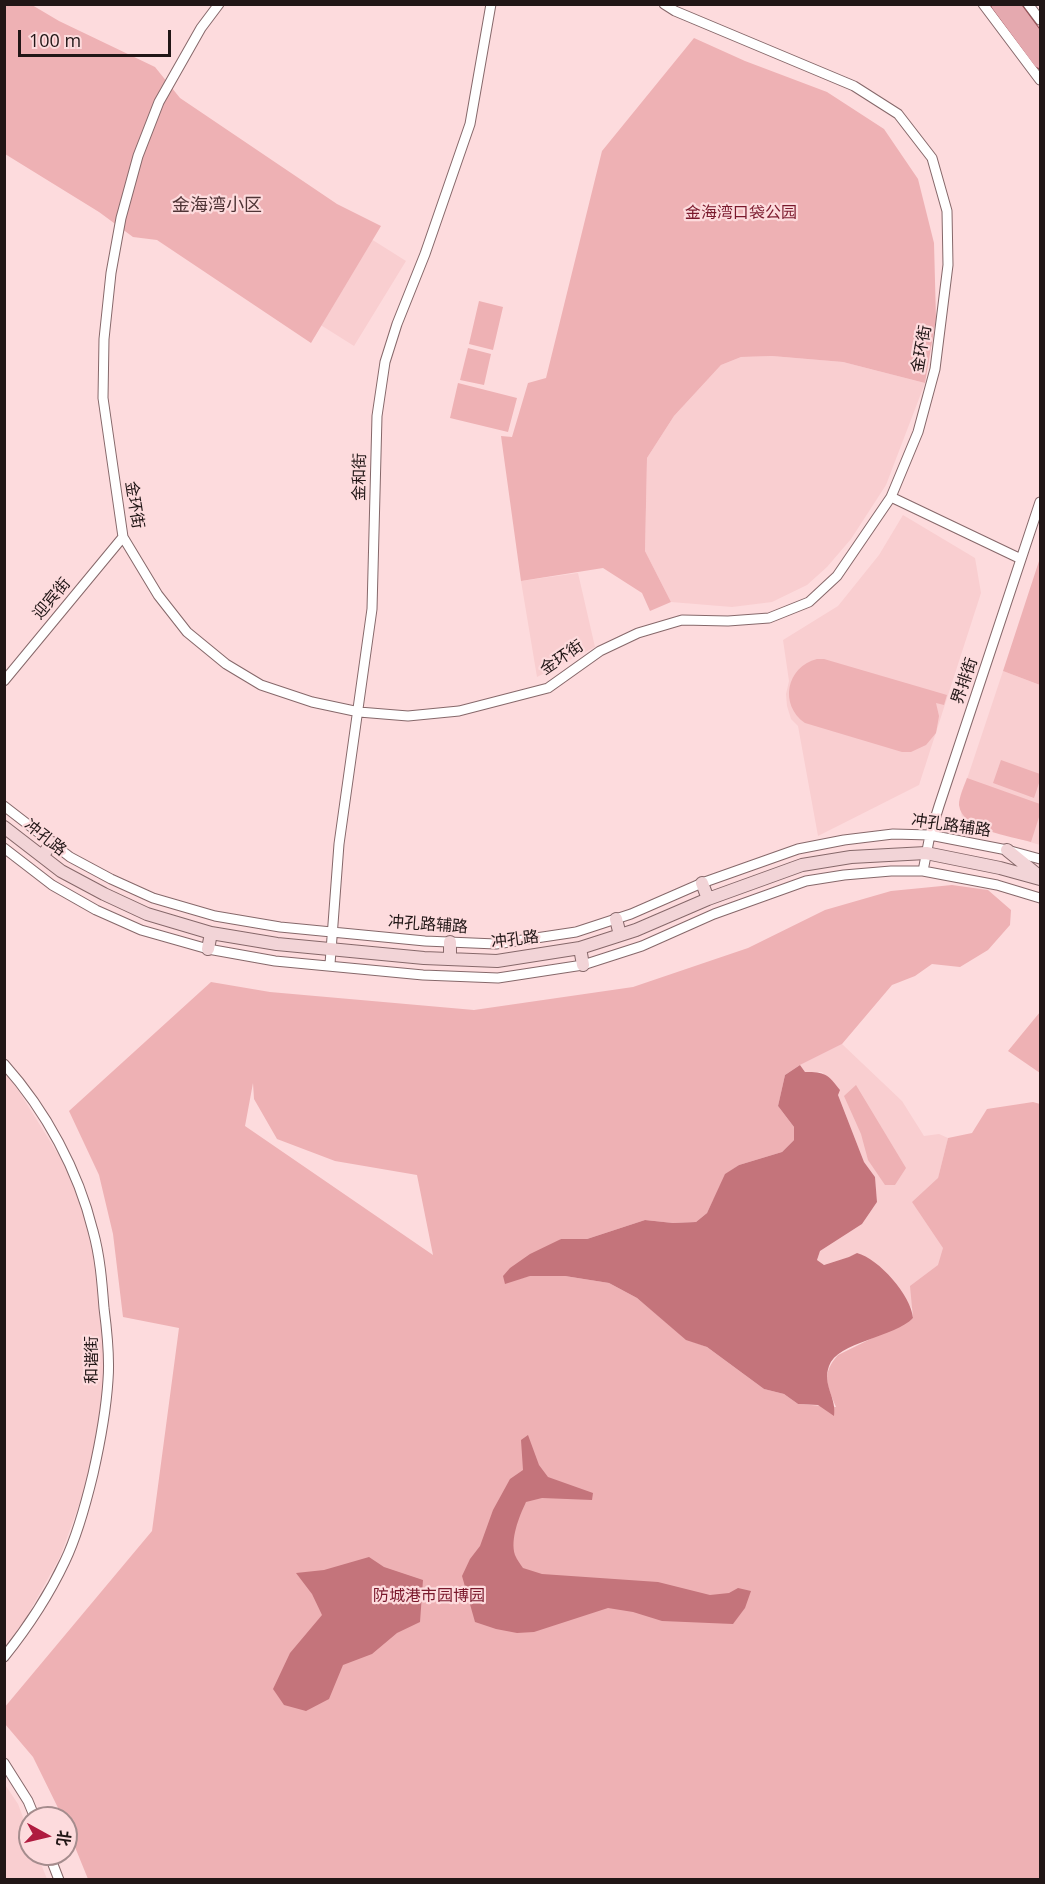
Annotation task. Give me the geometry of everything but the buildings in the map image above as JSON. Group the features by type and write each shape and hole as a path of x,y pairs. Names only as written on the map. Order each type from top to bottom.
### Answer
{"main road":[{"path":"998,4 1035,61"},
{"path":"1012,4 1041,42"},
{"name":"冲孔路","path":"4,827 62,871 126,904 147,914 211,933 278,944 450,959 497,961 580,948 620,935 708,899 802,865 851,857 926,853 1041,878"},
{"path":"42,856 52,843"},
{"path":"1007,850 1041,878"},
{"path":"702,883 708,899"},
{"path":"616,919 620,935"},
{"path":"208,949 211,933"},
{"path":"450,942 450,959"},
{"path":"580,948 583,965"}],"street":[{"name":"金环街","path":"219,4 201,28 159,102 138,156 111,273 104,339 103,398 123,537 158,595 187,632 226,664 261,684 312,702 359,712 408,716 459,711 548,688 600,651 638,633 682,620 728,621 769,618 809,602 837,576 891,497 918,432 935,369 943,320 948,266 947,212 932,158 898,114 854,86 675,11 664,4"},
{"name":"金和街","path":"330,964 339,844 372,609 377,416 385,362 470,124 491,4"},
{"path":"983,4 1035,61 1041,80"},
{"path":"1028,4 1041,20"},
{"path":"891,497 1021,559"},
{"name":"界排街","path":"923,871 930,835 1041,502"},
{"name":"迎宾街","path":"4,681 123,537"},
{"name":"冲孔路辅路","path":"4,806 70,857 153,898 215,916 280,927 450,942 496,944 576,932 616,919 702,883 798,849 844,840 893,834 930,835 1041,858"},
{"path":"4,848 52,885 96,910 141,930 208,949 275,961 330,964 423,975 498,978 583,965 642,945 714,914 806,881 844,875 923,871 997,885 1041,898"},
{"name":"和谐街","path":"4,1064 19,1080 49,1125 73,1170 93,1231 101,1273 107,1329 108,1379 102,1436 80,1523 66,1560 40,1606 19,1639 4,1657"},
{"path":"4,1763 30,1806"}],"shaded area":[{"path":"360,232 406,261 354,346 308,317"},
{"path":"772,356 843,362 925,383 886,485 851,539 827,567 807,585 772,602 732,607 671,602 645,551 647,458 674,416 721,365 741,357"},
{"path":"903,515 975,558 981,593 919,785 818,836 798,726 791,719 787,706 786,694 789,681 783,640 838,606 879,555"},
{"path":"578,573 595,647 537,677 521,581"},
{"path":"1003,671 1040,685 1040,845 973,825 962,817 959,803"},
{"path":"842,1044 902,1101 924,1136 939,1134 948,1138 938,1178 943,1248 966,1363 857,1253 823,1265 817,1260 820,1251 862,1224 877,1202 875,1177 864,1162 838,1095 822,1072 805,1072 800,1065"},
{"path":"800,1065 805,1072 825,1075 840,1090 838,1095 864,1162 875,1177 877,1202 862,1224 820,1251 817,1260 824,1265 857,1253 875,1262 900,1289 911,1309 913,1318 905,1325 854,1345 834,1358 829,1366 827,1379 834,1403 834,1416 818,1405 798,1404 784,1394 764,1389 707,1347 686,1340 637,1298 609,1283 565,1276 530,1276 505,1284 503,1276 510,1268 530,1254 561,1239 587,1239 645,1220 673,1223 696,1222 707,1213 725,1174 739,1165 782,1152 794,1140 794,1127 778,1106 785,1075"},
{"path":"5,1069 65,1165 88,1224 102,1298 106,1399 83,1494 60,1557 16,1636 5,1650"},
{"path":"528,1435 539,1465 548,1477 593,1493 592,1500 542,1498 526,1502 514,1535 515,1555 523,1568 542,1574 658,1582 710,1595 729,1593 738,1588 751,1591 745,1608 733,1624 662,1621 633,1612 608,1608 534,1632 517,1633 475,1622 462,1576 470,1559 480,1546 493,1510 510,1479 523,1470 521,1440"},
{"path":"369,1557 384,1567 423,1580 420,1622 397,1633 372,1654 343,1665 329,1699 306,1711 284,1705 273,1689 290,1653 322,1615 312,1594 296,1573 324,1570"},
{"path":"4,1783 19,1806 18,1866 42,1866 47,1879 5,1879"}],"green space":[{"path":"4,5 32,5 59,21 155,67 180,98 337,204 381,226 311,343 157,240 133,237 99,212 5,154"},
{"name":"金海湾口袋公园","path":"694,38 745,61 827,92 884,129 918,179 934,243 936,319 925,383 843,362 772,356 741,357 721,365 674,416 647,458 645,551 671,602 650,611 642,593 603,568 521,581 501,436 512,437 528,383 546,378 602,151"},
{"path":"479,301 503,307 493,350 469,344"},
{"path":"468,348 491,354 484,385 460,380"},
{"path":"458,383 517,398 508,432 450,418"},
{"path":"1040,558 1040,685 1003,671"},
{"path":"817,659 824,659 947,695 944,705 936,703 939,716 936,733 926,745 911,752 902,752 805,723 792,707 789,697 790,687 798,670"},
{"path":"1001,760 1040,774 1034,798 993,783"},
{"path":"967,778 1040,804 1040,814 1031,842 988,831 962,814 959,805"},
{"name":"防城港市园博园","path":"952,885 988,890 1011,910 1010,925 988,950 960,967 932,964 915,976 892,985 842,1044 785,1075 778,1106 794,1127 794,1140 782,1152 739,1165 726,1174 707,1213 696,1222 673,1223 645,1220 587,1239 561,1239 505,1283 529,1276 565,1276 609,1283 637,1298 686,1339 707,1347 764,1389 784,1394 798,1404 836,1407 827,1380 829,1368 838,1355 913,1318 910,1286 938,1265 943,1248 912,1202 938,1178 948,1138 972,1133 987,1109 1033,1102 1040,1104 1040,1879 88,1879 78,1854 78,1806 57,1806 33,1757 5,1724 4,1708 152,1531 179,1328 123,1317 113,1234 99,1175 69,1111 211,982 270,992 474,1010 633,987 748,948 825,910 891,891","holes":["253,1083 254,1099 277,1139 335,1161 417,1175 433,1255 245,1126"]},
{"path":"1040,1012 1040,1073 1008,1051"},
{"path":"856,1085 906,1168 895,1185 885,1185 868,1160 861,1134 844,1096"}],"district":[{"name":"金海湾小区","path":"217,206"}]}
